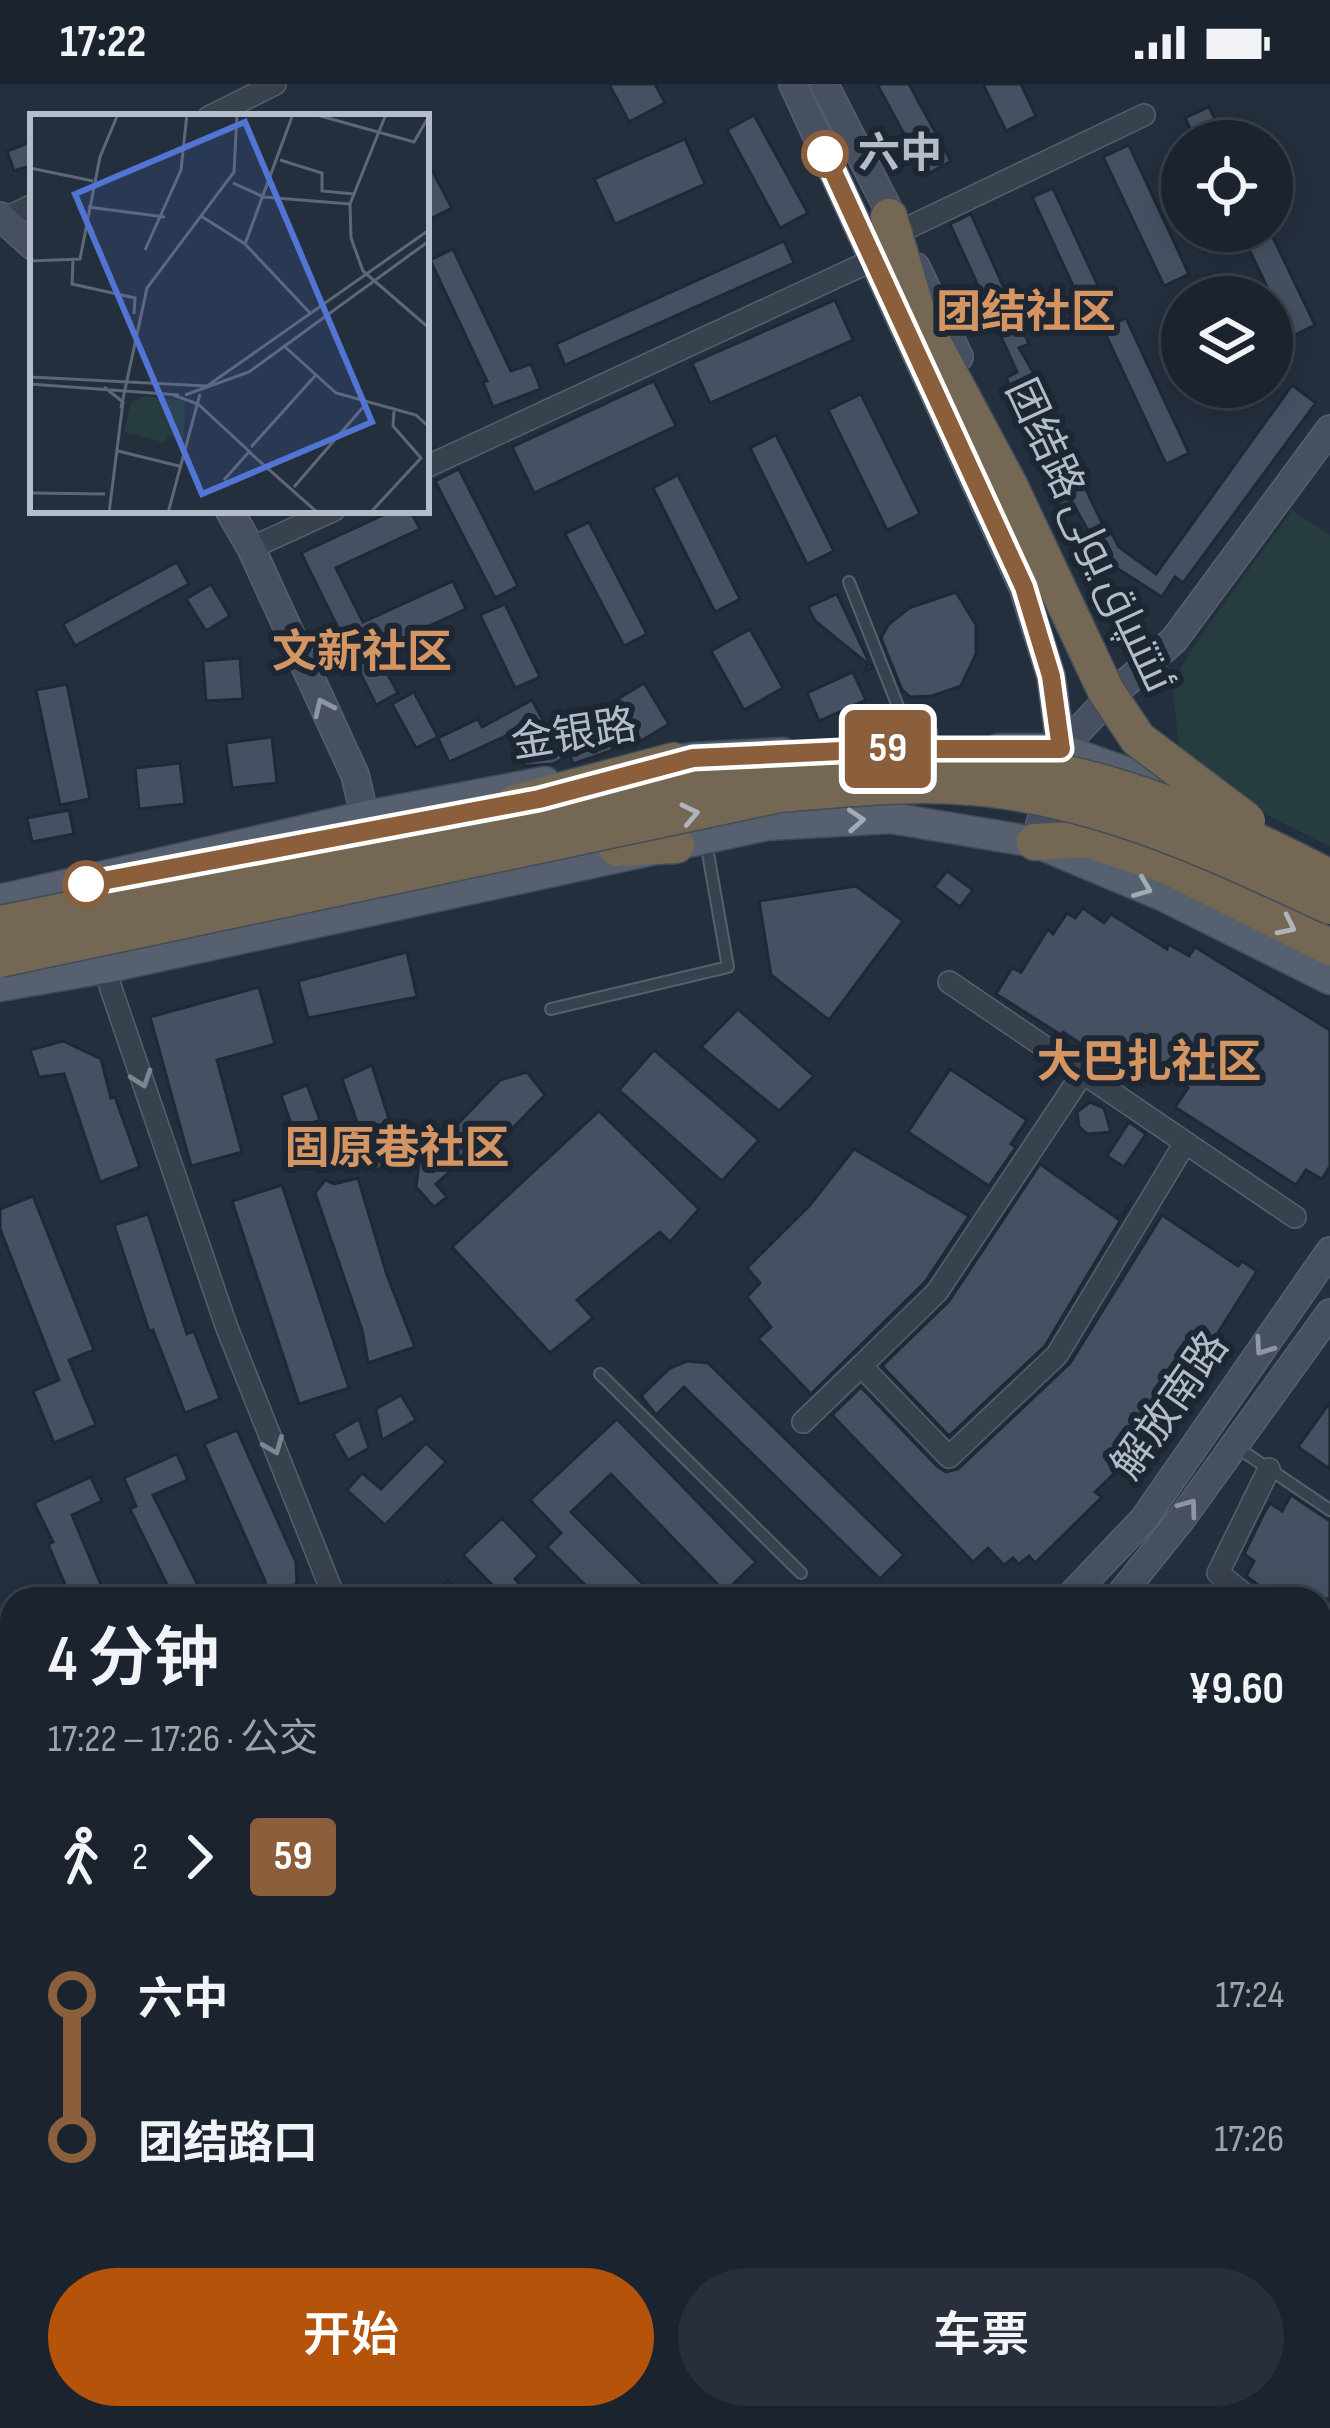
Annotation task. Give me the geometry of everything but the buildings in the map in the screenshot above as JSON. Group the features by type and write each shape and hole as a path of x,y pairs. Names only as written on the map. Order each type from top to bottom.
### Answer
{"highway":[{"path":"894,224 916,313 1009,485 1106,691 1138,740 1210,797 1330,878"},
{"path":"0,924 774,768 883,760 994,761 1111,785 1186,812 1330,878"},
{"path":"0,901 539,799 674,761"},
{"path":"0,958 781,794 895,785 991,789 1102,810 1177,835 1330,906"},
{"path":"1035,842 1087,839 1168,866 1330,947"},
{"path":"0,974 617,848 691,842"}],"main road":[{"name":"团结路 ئىتتىپاق يولى","path":"793,84 1024,587 1051,676 1061,749 1035,842"},
{"name":"团结路 ئىتتىپاق يولى","path":"824,84 1096,643 1112,695 1166,787"},
{"path":"2,218 30,243"},
{"path":"1061,749 1174,640 1330,429"},
{"path":"231,513 355,775 367,816 379,909"},
{"name":"金银路","path":"0,901 467,795 674,761 933,749 1061,749 1166,787"},
{"path":"1166,787 1330,878"},
{"path":"0,986 104,968 767,825 891,818 1035,842 1164,896 1330,979"},
{"name":"解放南路","path":"1080,1587 1144,1519 1330,1251"},
{"path":"1126,1587 1330,1313"}],"street":[{"path":"215,114 275,84"},
{"path":"894,224 1144,115"},
{"path":"2,218 30,206"},
{"path":"429,466 874,260"},
{"path":"250,548 327,513"},
{"path":"104,968 227,1328 329,1587"},
{"path":"949,982 1295,1217"},
{"path":"802,1422 937,1292 1083,1073"},
{"path":"861,1366 949,1457 1057,1355 1185,1143"},
{"path":"1235,1587 1218,1573 1269,1469"}],"lane":[{"path":"850,582 901,714 911,727 931,731 933,749"},
{"path":"551,1010 728,967 691,842"},
{"path":"600,1374 801,1573"},
{"path":"1234,1446 1330,1510"}],"green space":[{"path":"1292,510 1330,535 1330,846 1223,793 1179,746 1172,683"}],"bus line":[{"name":"59","path":"86,884 539,799 693,758 884,749 1061,749 1051,676 1024,587 825,154"}],"place":[{"name":"六中","path":"825,154"}],"district":[{"name":"团结社区","path":"1026,313"},
{"name":"文新社区","path":"362,653"},
{"name":"大巴扎社区","path":"1149,1063"},
{"name":"固原巷社区","path":"397,1149"}]}
